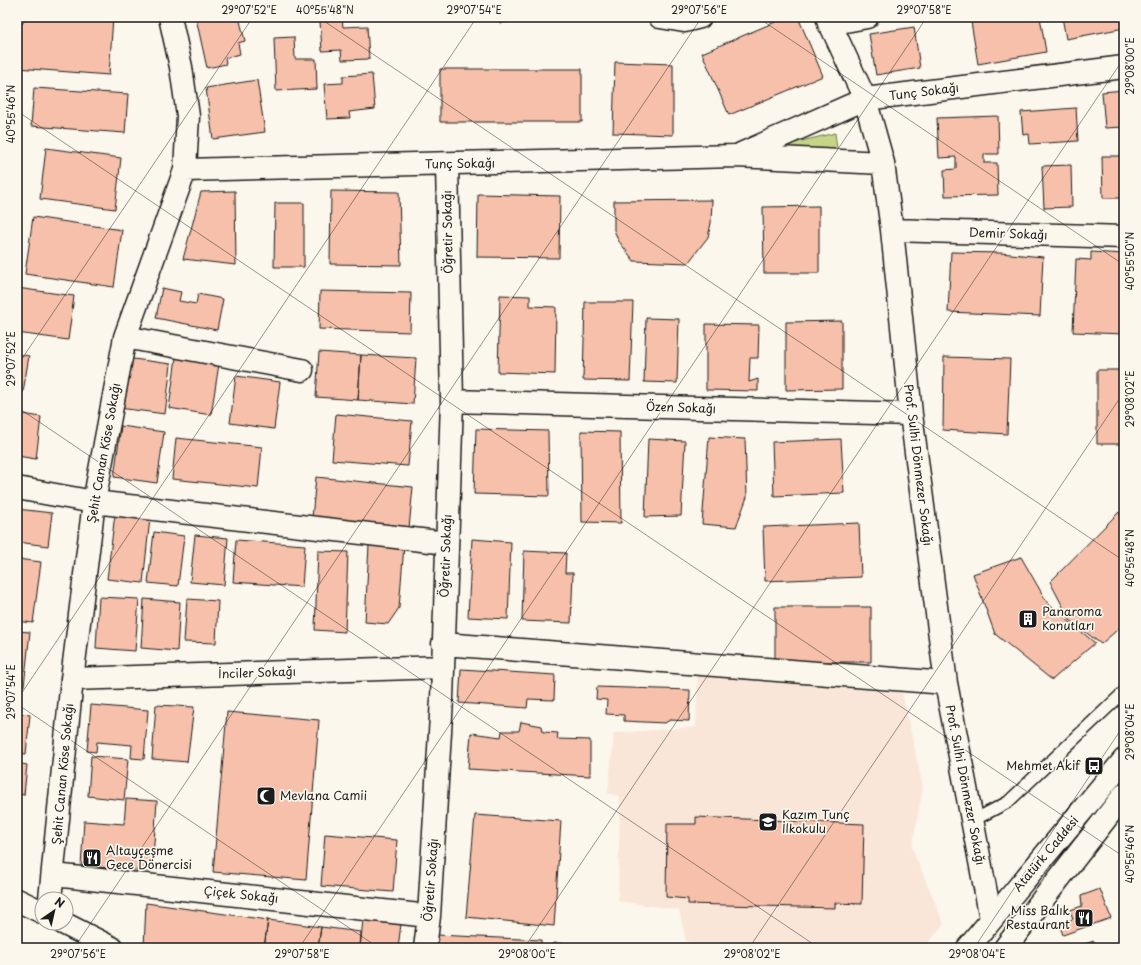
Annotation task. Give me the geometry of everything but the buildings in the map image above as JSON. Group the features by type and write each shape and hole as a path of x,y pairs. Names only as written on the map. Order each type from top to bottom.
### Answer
{"street":[{"name":"Şehit Canan Köse Sokağı","path":"51,891 72,679 94,502 125,338 185,170 188,116 181,67 170,17"},
{"path":"660,17 684,21 700,17"},
{"path":"828,21 867,17"},
{"name":"Prof. Sulhi Dönmezer Sokağı","path":"828,21 865,99 883,163 892,230 911,414 946,683 991,919"},
{"name":"Tunç Sokağı","path":"735,156 865,99 1124,67"},
{"name":"Tunç Sokağı","path":"185,170 735,156 883,163"},
{"name":"Öğretir Sokağı","path":"425,948 429,916 443,667 452,402 447,164"},
{"name":"Demir Sokağı","path":"892,230 1124,238"},
{"path":"125,338 302,370"},
{"name":"Özen Sokağı","path":"452,402 911,414"},
{"path":"17,488 94,502 447,543"},
{"path":"443,644 946,683"},
{"name":"İnciler Sokağı","path":"72,679 443,667"},
{"name":"Atatürk Caddesi","path":"968,948 1124,760"},
{"name":"Atatürk Caddesi","path":"1005,948 1124,795"},
{"name":"Çiçek Sokağı","path":"54,875 429,916"},
{"path":"17,900 34,908"},
{"path":"74,929 112,948"}],"lane":[{"path":"972,821 1008,802 1124,692"}],"shaded area":[{"name":"Kazım Tunç İlkokulu","path":"698,671 901,688 923,787 912,848 944,924 924,948 700,948 686,941 679,910 618,901 620,797 608,793 614,733 696,727"}],"green space":[{"path":"835,133 838,156 786,150 785,145"}],"place":[{"name":"Panaroma Konutları","path":"1028,619"},
{"name":"Mehmet Akif","path":"1094,766"},
{"name":"Mevlana Camii","path":"266,796"},
{"name":"Kazım Tunç İlkokulu","path":"768,822"},
{"name":"Altayçeşme Gece Dönercisi","path":"92,858"},
{"name":"Miss Balık Restaurant","path":"1084,918"}]}
